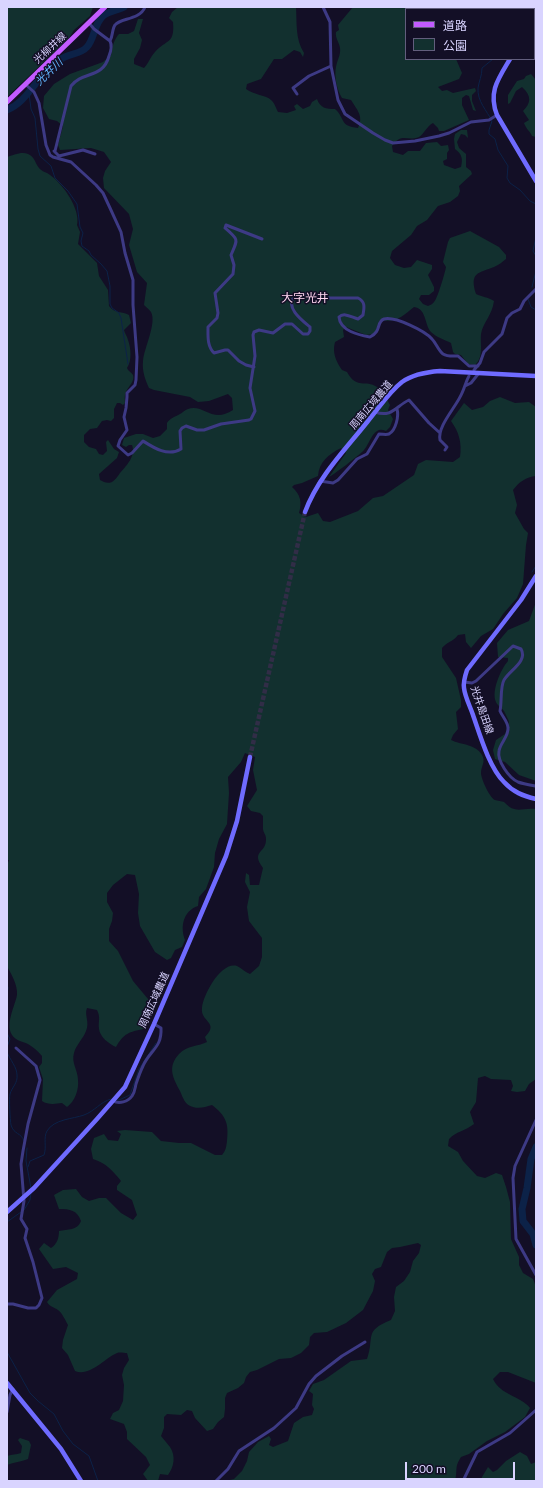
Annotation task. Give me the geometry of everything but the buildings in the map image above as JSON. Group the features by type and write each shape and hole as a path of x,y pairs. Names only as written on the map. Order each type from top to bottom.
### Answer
{"main road":[{"name":"光柳井線","path":"7,102 27,86 105,7"}],"street":[{"path":"50,155 55,151 71,86 79,79 98,72 103,68 108,62 111,43 110,40 113,36 114,26 134,18 145,10 145,7"},
{"path":"323,7 330,22 331,66 338,100 345,114 373,133 393,143 415,141 449,133 471,122 489,120 497,115"},
{"path":"89,23 94,29 110,40"},
{"path":"509,60 498,80 493,93 494,106 497,115 536,181"},
{"path":"296,94 292,88 309,76 331,66"},
{"path":"27,86 34,92 39,103 46,145 50,155 71,162 96,185 103,193 118,224 133,280 133,306 138,368 135,385 127,393 124,417 127,430 118,446 128,455 130,455 143,441 165,452 173,452 181,449 180,431 186,426 197,430 204,430 221,424 251,419 255,411 250,388 254,367 254,332 259,330 273,333 285,324 292,324 303,334 308,334 310,327 301,320 293,309 293,298 296,295 304,294 330,298 358,298 364,303 363,315 358,319 345,314 342,315 339,320 345,329 370,337 375,335 378,331 380,322 384,319 411,325 431,338 441,353 450,356 458,356 469,366 478,366"},
{"path":"55,151 59,156 83,150 95,154"},
{"path":"254,367 239,361 228,350 214,352 210,347 208,327 217,318 218,313 215,293 233,274 234,270 231,255 235,249 236,240 235,237 225,228 226,225 262,239"},
{"path":"465,386 471,383 484,352 502,334 507,318 512,313 520,309 524,301 536,289"},
{"name":"周南広域農道","path":"306,512 320,481 394,389 413,376 425,372 440,371 536,376"},
{"path":"445,450 447,447 440,440 440,433 449,414 462,394 469,376"},
{"path":"375,412 386,414 409,400 440,433"},
{"path":"320,481 333,483 338,480 357,459 367,454 379,434 386,434 392,431 397,420 398,414 396,409"},
{"name":"光井島田線","path":"536,576 521,600 467,670 464,682 466,695 474,717 498,775 518,794 536,799"},
{"path":"464,682 472,684 513,646 521,649 523,657 508,675 502,687 502,702 500,711 509,730 499,750 499,755 506,769 516,781 536,786"},
{"name":"周南広域農道","path":"7,1212 34,1188 125,1087 154,1024 226,856 237,821 250,757"},
{"path":"113,1101 119,1103 128,1100 134,1092 143,1065 158,1044 161,1037 160,1028 154,1024"},
{"path":"7,1304 36,1308 41,1302 42,1298 25,1238 27,1229 22,1224 21,1214 23,1198 21,1164 28,1124 40,1080 36,1066 16,1048"},
{"path":"536,1120 515,1166 513,1178 516,1239 536,1275"},
{"path":"216,1481 228,1469 239,1451 274,1428 296,1408 309,1384 316,1376 342,1356 365,1342"},
{"path":"7,1383 62,1449 81,1481"},
{"path":"7,1412 10,1395 13,1389"},
{"path":"463,1481 477,1452 510,1433 536,1410"}],"green space":[{"path":"7,7 93,7 90,16 74,30 69,38 7,97"},
{"path":"178,7 296,7 298,36 304,53 303,57 300,52 294,50 282,59 274,59 261,79 247,84 246,89 269,98 273,102 278,112 287,113 296,110 294,106 297,104 303,109 310,106 312,102 317,99 324,107 335,109 345,124 358,128 360,124 359,113 351,100 342,98 340,95 335,75 340,51 336,32 339,30 338,25 353,7 494,7 405,8 405,60 456,60 462,73 459,79 438,87 442,91 447,90 453,93 475,88 476,91 472,95 472,101 476,111 473,110 469,96 466,95 462,98 462,105 469,120 444,131 439,131 433,123 419,137 399,139 392,146 393,152 403,155 408,151 420,151 426,143 437,142 441,146 448,145 449,150 447,153 447,159 443,161 444,165 455,169 461,167 462,162 461,155 455,149 455,134 461,130 467,130 468,138 461,134 457,142 459,148 466,154 466,167 472,174 459,186 460,191 458,196 450,202 438,206 427,220 417,226 411,235 392,251 390,258 395,265 404,268 411,267 417,260 432,265 432,269 428,275 434,287 434,291 429,295 421,295 419,299 423,304 428,306 435,300 441,286 446,267 443,262 450,238 470,231 499,247 506,255 506,259 496,266 477,274 474,281 476,294 494,301 481,334 480,358 475,365 468,364 461,355 455,354 451,343 431,332 421,311 414,307 395,320 380,320 376,331 373,334 366,335 346,327 343,330 344,337 335,342 334,346 334,353 338,363 342,370 347,372 354,381 373,385 381,390 390,405 388,410 393,419 390,427 386,431 377,431 362,452 331,476 329,477 346,453 341,448 325,459 320,467 318,476 292,487 300,499 299,513 306,517 318,513 323,521 330,522 358,511 373,498 383,496 414,475 418,464 426,460 453,462 460,457 461,447 459,438 451,421 464,403 472,410 483,407 490,401 500,397 515,403 529,402 536,407 536,476 523,480 513,490 517,505 515,513 528,533 523,584 517,598 503,614 493,629 481,636 471,648 466,642 465,634 458,635 455,639 442,648 442,657 456,678 461,700 461,707 456,712 458,729 451,740 472,747 479,751 482,755 484,760 481,776 493,799 504,802 508,806 519,810 536,809 536,1079 529,1084 525,1091 517,1092 511,1091 513,1086 511,1080 491,1079 485,1076 478,1078 476,1102 470,1112 474,1124 452,1136 449,1139 448,1146 458,1152 463,1161 477,1176 485,1178 496,1173 502,1175 510,1202 511,1239 519,1257 519,1265 523,1273 533,1279 536,1287 536,1383 508,1372 500,1372 493,1379 500,1389 526,1404 530,1408 525,1417 505,1432 487,1441 469,1454 461,1457 457,1466 455,1481 226,1481 234,1479 242,1471 247,1461 249,1452 258,1442 269,1436 271,1439 269,1445 273,1447 288,1441 294,1423 303,1417 312,1415 314,1409 312,1405 313,1394 309,1391 313,1384 324,1380 351,1361 367,1359 373,1331 382,1324 391,1320 395,1311 394,1297 396,1287 404,1281 410,1272 413,1261 419,1253 421,1245 418,1243 392,1248 387,1252 381,1267 375,1269 372,1274 375,1281 373,1291 363,1310 346,1323 327,1332 314,1333 310,1337 309,1345 301,1353 291,1358 279,1359 250,1372 244,1383 238,1388 227,1393 225,1398 224,1417 213,1429 207,1431 195,1418 192,1411 187,1410 181,1415 167,1414 164,1417 164,1428 161,1436 172,1450 174,1461 172,1469 168,1475 160,1474 158,1481 148,1481 143,1474 150,1465 146,1457 127,1439 127,1432 124,1424 110,1419 113,1413 119,1410 123,1401 124,1385 122,1375 129,1360 127,1353 117,1353 112,1355 92,1369 81,1372 75,1371 68,1355 62,1348 68,1325 63,1315 47,1302 57,1290 77,1279 78,1273 66,1267 53,1269 39,1249 44,1243 51,1248 57,1241 59,1231 75,1228 81,1221 75,1212 67,1209 59,1209 54,1195 63,1190 76,1189 82,1197 89,1201 99,1198 106,1198 121,1213 133,1220 137,1215 132,1200 117,1190 117,1186 121,1181 109,1168 93,1159 91,1149 94,1138 104,1134 108,1140 118,1141 121,1134 117,1131 125,1130 152,1132 161,1141 191,1143 215,1155 222,1155 226,1149 228,1135 226,1120 212,1105 198,1108 190,1106 186,1103 173,1077 172,1068 175,1059 182,1051 207,1042 205,1037 211,1028 202,1013 202,1008 209,988 214,980 225,969 231,966 237,966 250,974 259,966 262,957 262,938 249,921 247,907 250,892 245,882 246,873 249,875 250,885 259,885 263,868 259,862 258,855 266,843 266,836 263,830 263,816 260,813 251,811 247,806 257,790 253,770 255,757 245,753 241,762 228,777 229,793 227,824 219,839 215,853 214,867 206,889 199,897 198,906 189,912 184,920 183,930 185,940 182,947 175,950 171,958 167,960 155,952 140,926 138,913 139,894 135,875 127,874 113,885 107,893 107,902 113,913 109,929 109,941 118,951 133,981 148,999 152,1012 144,1029 127,1034 116,1047 101,1035 97,1010 87,1008 87,1028 75,1050 73,1057 78,1076 77,1091 74,1098 67,1107 62,1103 49,1104 42,1101 43,1079 39,1067 42,1063 42,1056 30,1045 15,1039 10,1031 10,1020 17,991 14,980 7,966 7,865 9,860 7,860 7,157 20,153 30,155 34,158 40,169 55,179 65,190 70,197 76,212 77,225 80,232 78,244 97,263 99,276 108,290 109,306 111,309 129,315 131,323 124,330 129,343 130,351 130,362 127,368 133,375 133,381 125,393 125,403 123,405 117,403 114,409 114,418 111,421 102,421 97,428 90,429 84,435 84,442 89,447 96,449 99,454 103,455 107,451 106,442 108,440 114,449 119,452 117,458 99,474 100,480 107,483 112,482 132,457 132,445 126,447 122,445 124,438 136,434 143,434 153,438 160,436 167,429 167,423 170,420 188,409 193,408 219,415 226,414 233,410 232,398 228,394 209,401 198,402 190,397 149,388 143,368 144,356 150,336 152,322 151,312 144,305 147,283 137,272 129,245 133,229 129,214 104,188 103,178 105,171 111,162 104,152 91,148 60,150 58,145 63,126 57,121 49,119 43,108 44,96 54,84 70,74 103,62 111,55 117,36 119,34 128,34 134,31 138,19 143,19 139,33 142,40 140,48 134,59 134,64 144,68 155,52 169,41 173,35 173,22 169,18 172,12"},
{"path":"531,74 536,80 536,137 532,136 524,123 529,120 523,111 529,102 528,93 522,87 516,91 508,104 508,95 517,81 524,79 526,76"},
{"path":"536,602 536,781 519,775 505,762 495,759 493,750 496,740 505,734 509,722 495,697 498,680 502,669 508,661 508,658 498,657 497,643 508,630 529,621"},
{"path":"20,1438 29,1441 31,1445 28,1459 7,1465 7,1456 21,1453 22,1446 18,1440"},
{"path":"520,1452 527,1456 531,1464 536,1462 536,1481 481,1481 488,1467 493,1472"}],"waterway":[{"name":"光井川","path":"7,110 12,108 20,101 43,75 57,62 67,56 84,50 90,43 98,22 104,15 124,7"},
{"path":"492,60 482,68 478,88 481,102 492,121 489,134 495,139 498,150 508,166 507,178 510,183 520,190 530,201 536,204"},
{"path":"29,93 31,109 35,118 40,156 51,166 55,178 68,191 77,204 80,227 83,233 81,241 82,246 89,251 107,271 110,286 110,304 112,308 119,313 121,318 128,364"},
{"path":"536,237 533,251 536,256"},
{"path":"532,287 536,271"},
{"path":"528,299 531,307 536,310"},
{"path":"532,572 536,566"},
{"path":"7,984 7,994"},
{"path":"7,1033 10,1039 7,1047"},
{"path":"116,1100 130,1095 139,1069 156,1043"},
{"path":"7,1052 17,1072 17,1080 10,1096 11,1125 24,1141"},
{"path":"28,1167 30,1161 44,1155 46,1134 50,1127 64,1120 88,1113 111,1099"},
{"path":"536,1147 531,1159 527,1188 522,1209 523,1221 533,1234 536,1245"},
{"path":"27,1148 26,1161 31,1188"},
{"path":"24,1210 30,1200 31,1193"},
{"path":"7,1222 21,1212"},
{"path":"7,1352 30,1393 54,1414 63,1431 73,1444 89,1456 98,1481"}],"tunnel":[{"path":"250,757 305,512"}],"district":[{"name":"大字光井","path":"305,298"}]}
